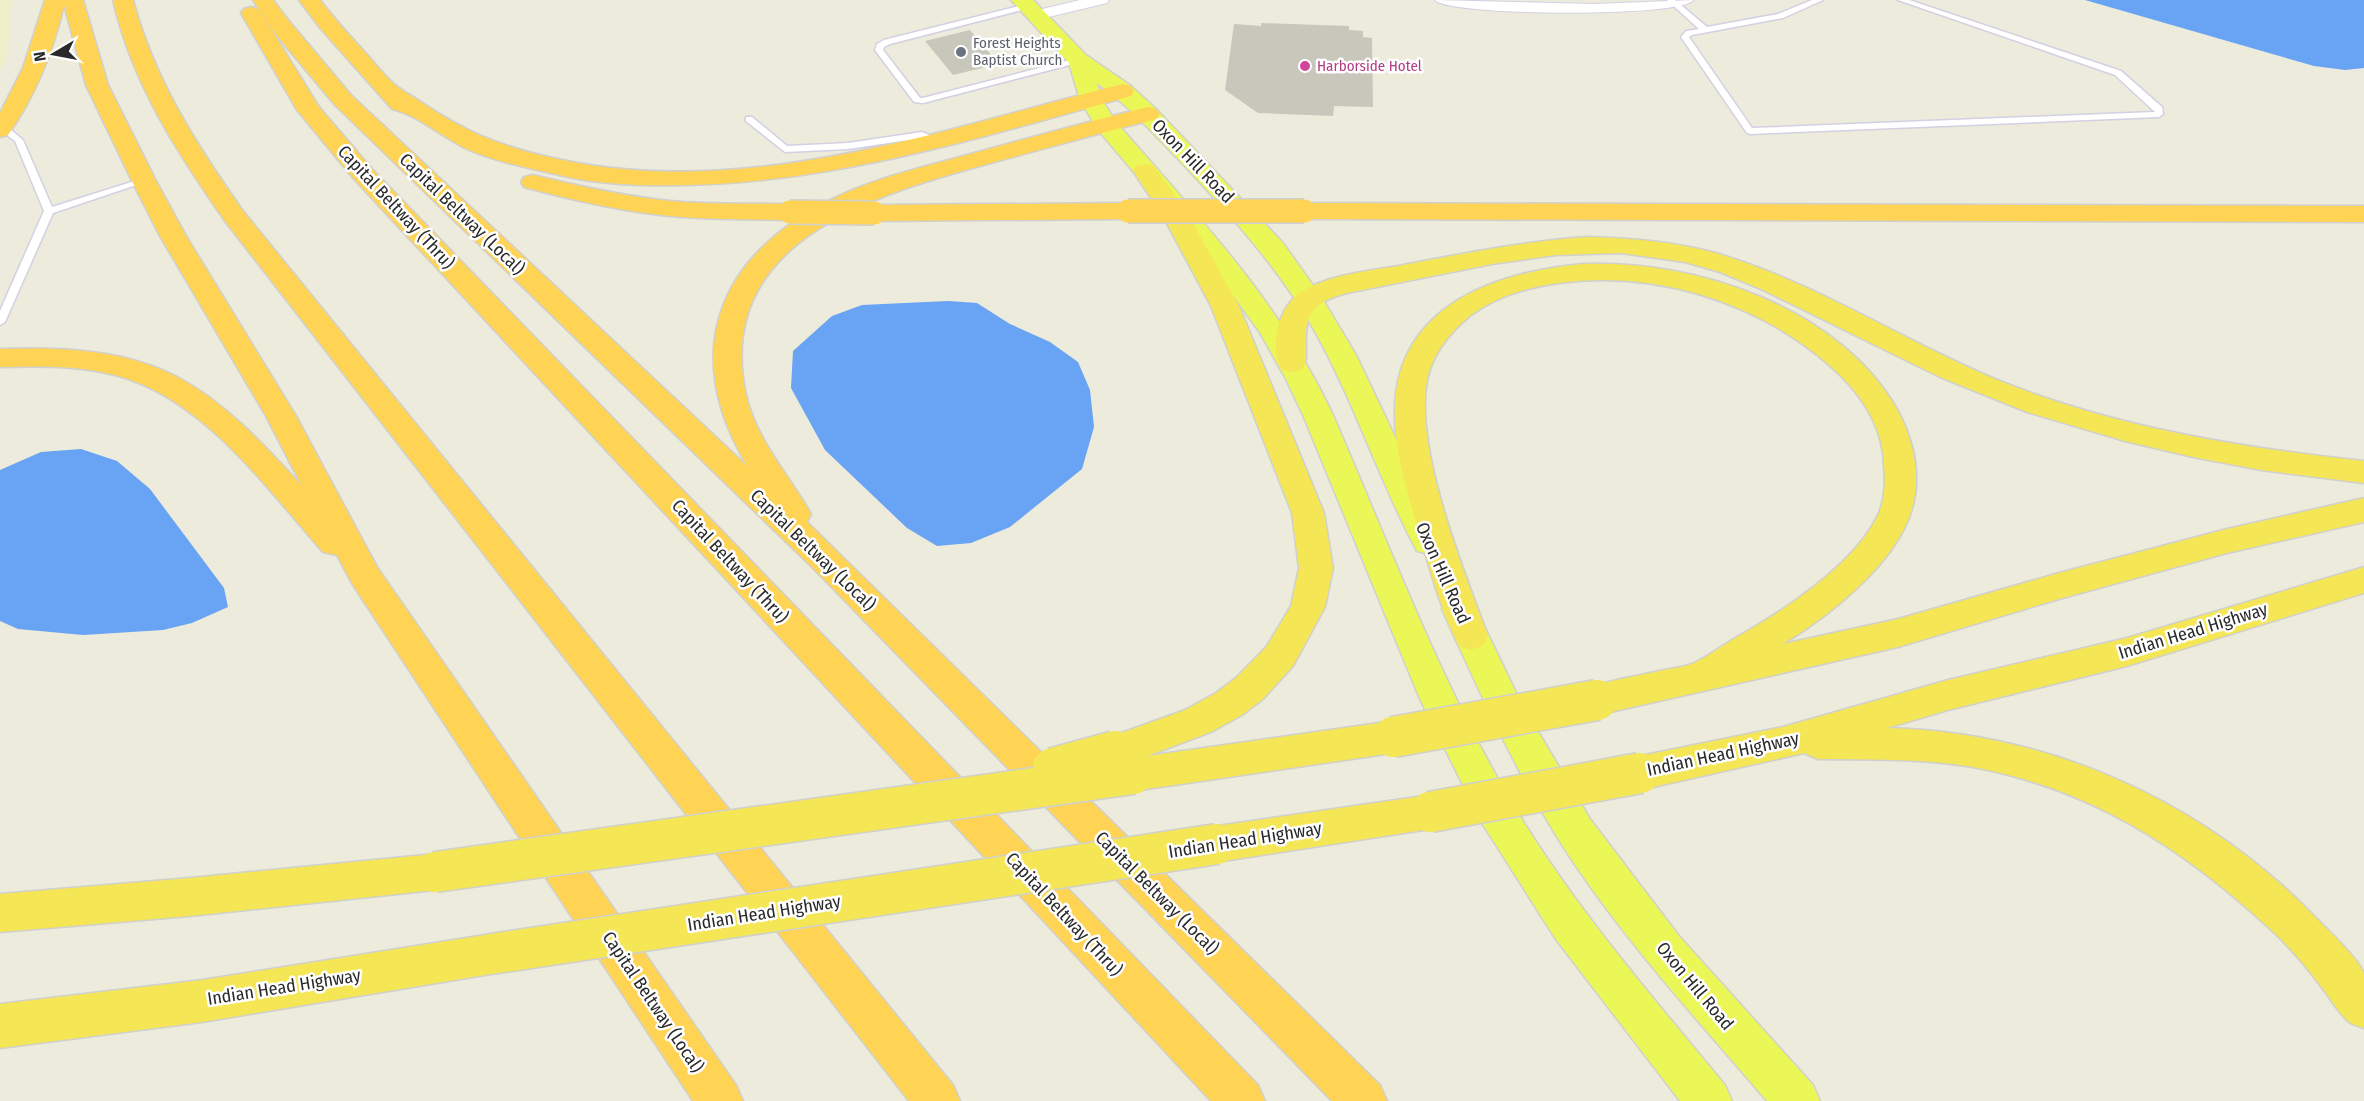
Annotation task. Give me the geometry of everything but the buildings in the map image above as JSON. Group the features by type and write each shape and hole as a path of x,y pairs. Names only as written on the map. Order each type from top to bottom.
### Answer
{"highway":[{"path":"1,128 29,84 55,0"},
{"name":"Capital Beltway (Local)","path":"73,0 97,85 144,181 173,236 281,416 365,576 720,1101"},
{"path":"123,0 145,73 185,145 234,216 937,1101"},
{"name":"Capital Beltway (Thru)","path":"245,0 267,43 309,110 363,174 1242,1101"},
{"name":"Capital Beltway (Local)","path":"263,0 281,26 342,100 824,558 1364,1101"},
{"path":"309,0 328,25 431,135 469,158 524,179 582,195 643,205 693,210 874,213 1304,211 2364,214"},
{"path":"386,89 447,129 490,149 540,164 602,175 671,178 771,174 867,159 942,141 1123,91"},
{"path":"824,558 743,430 730,391 725,350 732,317 745,285 768,257 797,230 854,198 926,174 1148,114"},
{"path":"1124,763 1229,704 1250,688 1280,656 1308,607 1316,567 1308,513 1225,306 1181,226 1145,171"},
{"path":"1292,363 1291,329 1296,309 1308,298 1345,285 1495,254 1550,246 1598,244 1635,246 1685,254 1749,273 1789,290 1916,355 1987,387 2067,414 2154,439 2228,454 2364,472"},
{"path":"1471,636 1439,544 1417,464 1411,425 1411,385 1422,354 1444,321 1473,300 1506,286 1550,275 1593,271 1647,274 1698,285 1746,301 1796,326 1841,358 1872,392 1894,431 1903,479 1893,518 1864,561 1830,592 1786,624 1702,676"},
{"path":"0,358 28,357 83,361 142,373 188,397 234,434 365,576"},
{"path":"0,913 190,897 435,872 871,811 1124,763 1393,737 1597,700 1898,633 2059,586 2227,541 2364,510"},
{"name":"Indian Head Highway","path":"0,1026 202,1000 1430,812 1640,773 1783,742 1948,696 2127,652 2364,580"},
{"path":"1783,742 1907,745 1971,750 2030,763 2090,783 2151,815 2222,862 2284,914 2344,978 2364,1007"}],"main road":[{"name":"Oxon Hill Road","path":"1028,7 1078,60 1123,91 1148,114 1262,235 1308,298 1347,365 1471,636 1529,754 1581,840 1664,950 1797,1101"},
{"name":"Oxon Hill Road","path":"1078,60 1091,100 1107,124 1145,171 1225,261 1253,299 1292,363 1323,430 1416,650 1445,713 1495,810 1547,894 1613,983 1708,1101"}],"street":[{"path":"1028,7 1101,0"},
{"path":"1443,0 1576,9 1617,9 1677,1"}],"lane":[{"path":"1819,0 1780,16 1689,33 1685,37 1750,130 2159,114 2159,109 2118,74 1902,0"},
{"path":"1677,1 1706,31"},
{"path":"1028,7 887,42 880,46 879,50 917,100 923,101 1078,60"},
{"path":"749,119 785,149 848,146 922,135 942,141"},
{"path":"0,322 49,211 19,140 1,128"},
{"path":"49,211 144,181"}],"shaded area":[{"path":"0,0 11,0 8,53 0,70"}],"water":[{"path":"2085,0 2364,0 2364,68 2345,70 2314,66"},
{"path":"948,301 977,303 1010,324 1050,342 1078,362 1090,390 1094,427 1082,469 1010,527 971,543 937,546 907,528 825,450 791,388 793,351 832,316 862,305"},
{"path":"81,449 117,461 150,489 224,588 228,607 192,623 163,630 83,635 18,629 0,621 0,470 41,452"}],"place":[{"name":"Forest Heights Baptist Church","path":"961,52"},
{"name":"Harborside Hotel","path":"1305,66"}]}
